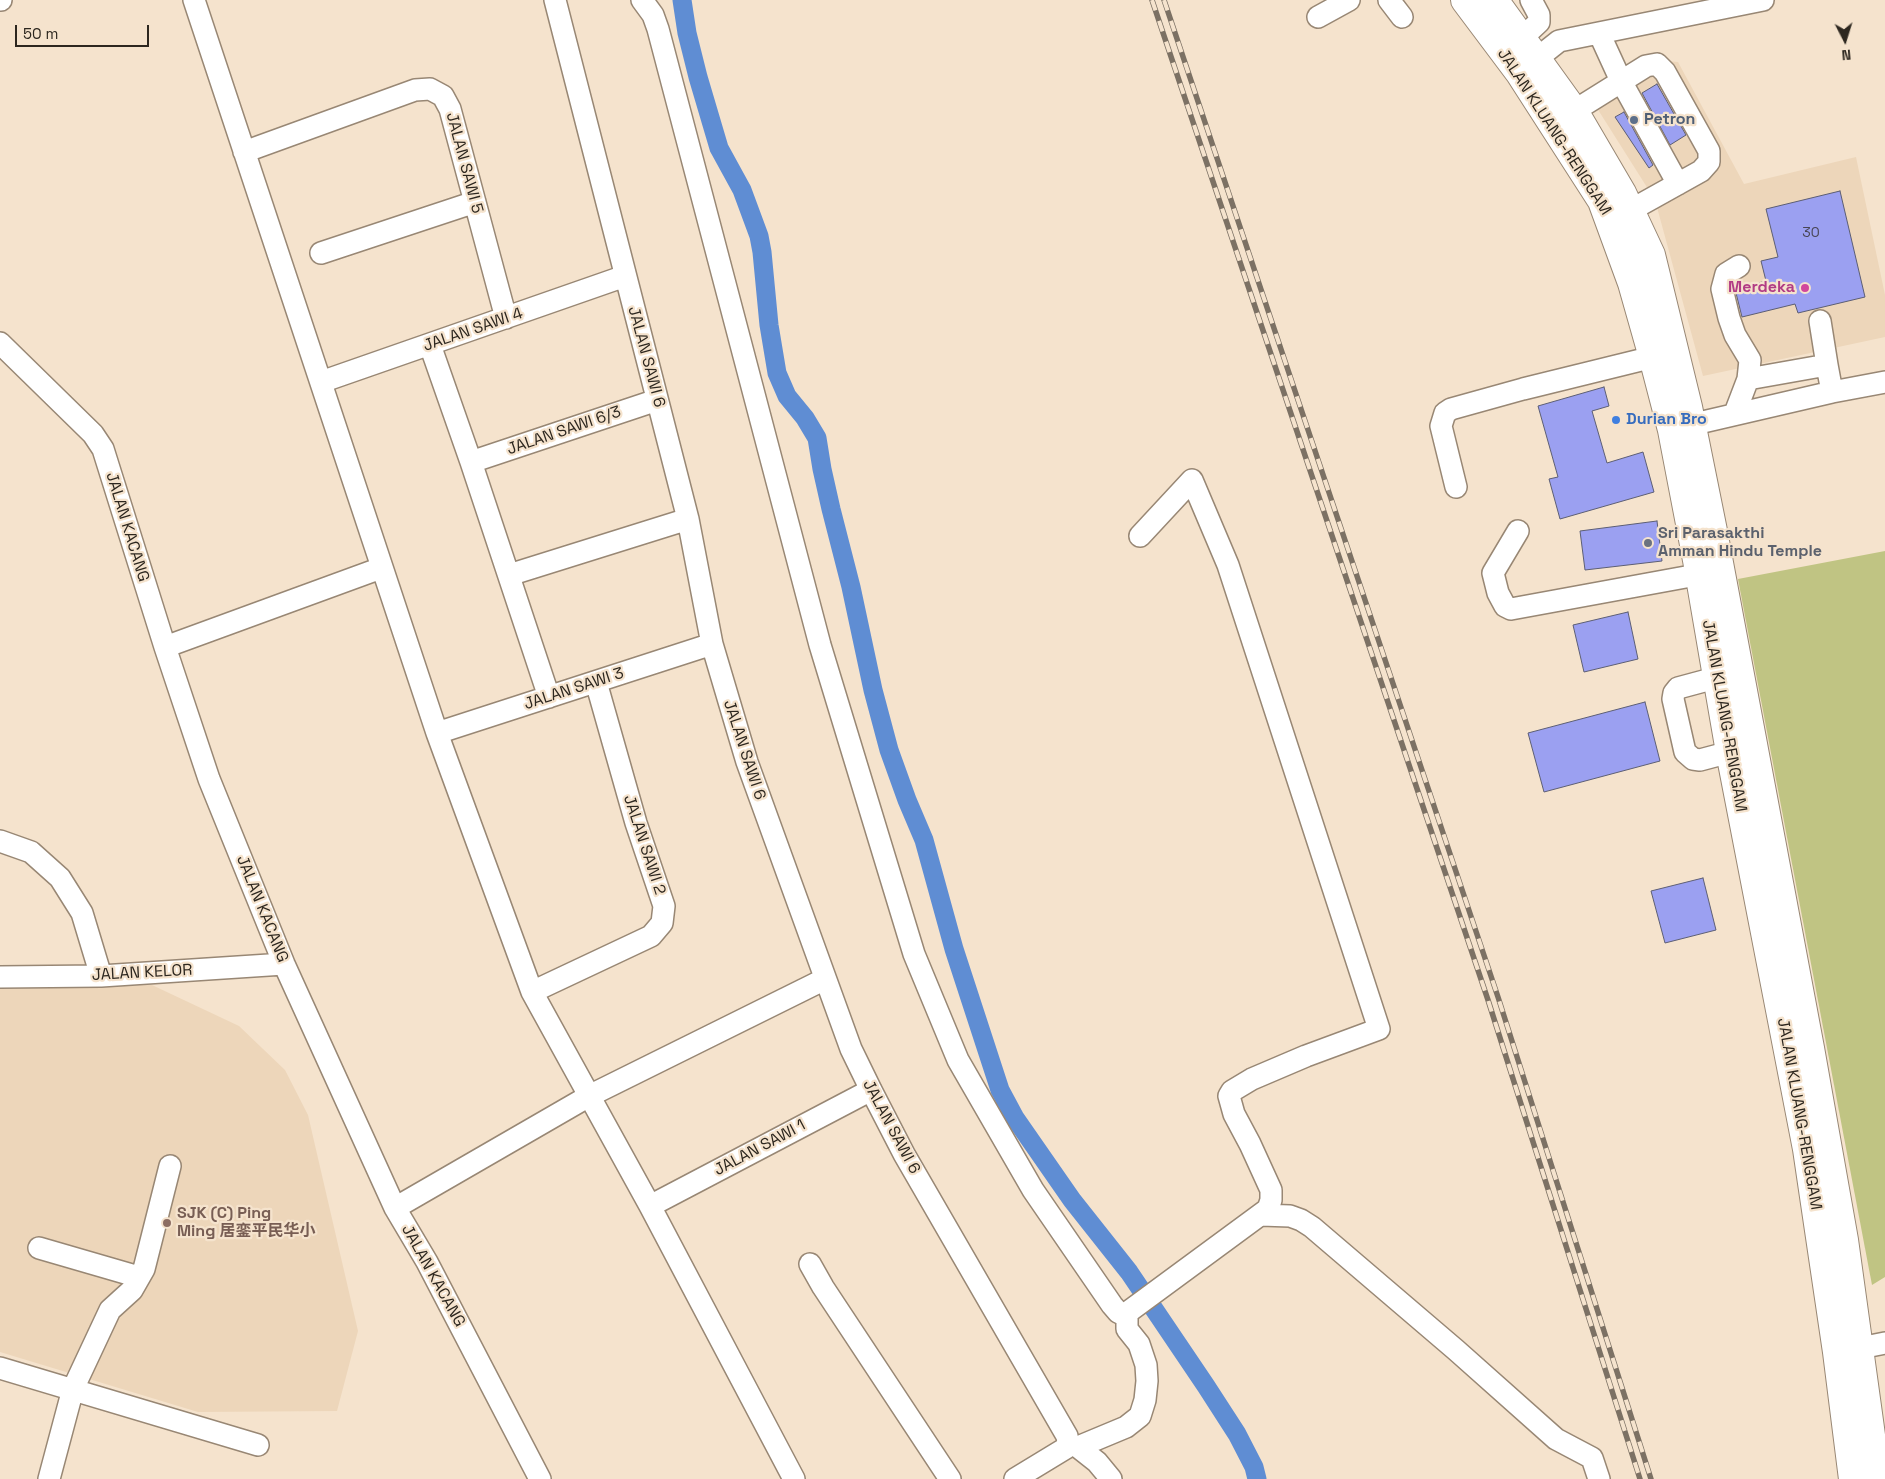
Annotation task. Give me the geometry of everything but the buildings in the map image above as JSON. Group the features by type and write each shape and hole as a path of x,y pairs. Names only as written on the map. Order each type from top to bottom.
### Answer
{"main road":[{"name":"JALAN KLUANG-RENGGAM","path":"1465,0 1526,56 1574,111 1631,210 1651,255 1681,427 1728,675 1810,1048 1844,1240 1877,1479"},
{"name":"JALAN KLUANG-RENGGAM","path":"1494,0 1526,56 1602,201 1632,283 1653,357 1681,427"},
{"name":"JALAN KLUANG-RENGGAM","path":"1728,675 1730,752 1807,1149 1860,1348 1853,1479"}],"street":[{"path":"194,0 437,733 532,992 650,1206 794,1479"},
{"name":"JALAN SAWI 6","path":"555,0 688,518 712,644 746,762 851,1048 904,1154 1062,1427 1071,1446"},
{"path":"642,0 653,15 658,29 820,645 914,954 958,1060 1034,1190 1118,1312 1132,1310 1268,1209 1271,1200 1271,1190 1234,1114 1229,1096 1232,1091 1252,1079 1379,1028 1228,565 1192,480 1140,536"},
{"path":"1318,16 1348,0"},
{"path":"1389,0 1402,18"},
{"path":"1526,56 1540,22 1539,15 1531,0"},
{"path":"1526,56 1559,41 1599,33 1701,6 1764,0"},
{"path":"1599,33 1621,81 1678,184"},
{"path":"1574,111 1646,66 1657,64 1665,72 1709,150 1709,162 1701,171 1631,210"},
{"name":"JALAN SAWI 5","path":"244,152 414,90 430,89 443,96 450,108 506,318"},
{"path":"321,253 475,202"},
{"path":"1735,413 1748,379 1750,360 1734,335 1722,289 1726,274 1739,266"},
{"name":"JALAN SAWI 4","path":"321,382 625,276"},
{"path":"1820,321 1832,392"},
{"name":"JALAN KACANG","path":"0,344 93,434 103,449 165,647 209,779 284,964 395,1208 428,1262 540,1479"},
{"path":"430,345 549,697"},
{"path":"1456,486 1440,426 1445,413 1451,409 1653,357"},
{"path":"1748,379 1827,365"},
{"path":"1681,427 1735,413 1885,382"},
{"name":"JALAN SAWI 6/3","path":"471,462 657,400"},
{"path":"509,575 688,518"},
{"path":"1518,531 1493,573 1498,593 1504,606 1511,609 1710,572"},
{"path":"165,647 381,568"},
{"name":"JALAN SAWI 3","path":"437,733 712,644"},
{"path":"1728,675 1678,688 1674,692 1673,699 1685,752 1693,759 1700,760 1730,752"},
{"name":"JALAN SAWI 2","path":"532,992 651,936 662,923 664,906 636,823 596,682"},
{"path":"0,841 31,852 60,878 82,913 102,976"},
{"name":"JALAN KELOR","path":"0,978 102,976 284,964"},
{"path":"395,1208 589,1096 825,979"},
{"name":"JALAN SAWI 1","path":"650,1206 871,1090"},
{"path":"49,1479 73,1389 110,1310 132,1290 144,1268 170,1166"},
{"path":"1261,1215 1290,1216 1302,1220 1312,1227 1456,1350 1595,1473"},
{"path":"39,1248 139,1277"},
{"path":"810,1264 823,1287 950,1479"},
{"path":"1015,1479 1071,1446 1126,1427 1140,1416 1145,1400 1146,1365 1139,1344 1127,1329 1132,1310"},
{"path":"0,1368 258,1445"},
{"path":"1071,1446 1096,1462 1111,1479"}],"shaded area":[{"path":"1656,60 1678,62 1744,184 1856,157 1885,295 1885,337 1703,376 1655,200 1590,97"},
{"name":"SJK (C) Ping Ming 居銮平民华小","path":"152,985 239,1026 285,1070 308,1115 358,1331 337,1411 198,1412 0,1352 0,986"}],"green space":[{"path":"1885,551 1885,1277 1872,1285 1738,579"}],"waterway":[{"path":"682,0 687,33 719,148 742,190 759,236 769,325 777,373 787,396 805,418 817,438 831,509 851,587 873,690 889,750 924,840 954,949 1000,1090 1015,1118 1072,1200 1129,1272 1206,1386 1237,1434 1254,1467 1257,1479"}],"railway":[{"path":"1152,0 1488,1000 1640,1479"},
{"path":"1164,0 1498,997 1651,1479"}],"place":[{"name":"Petron","path":"1634,120"},
{"name":"Merdeka","path":"1805,288"},
{"name":"Durian Bro","path":"1616,420"},
{"name":"Sri Parasakthi Amman Hindu Temple","path":"1648,543"},
{"name":"SJK (C) Ping Ming 居銮平民华小","path":"167,1223"}]}
